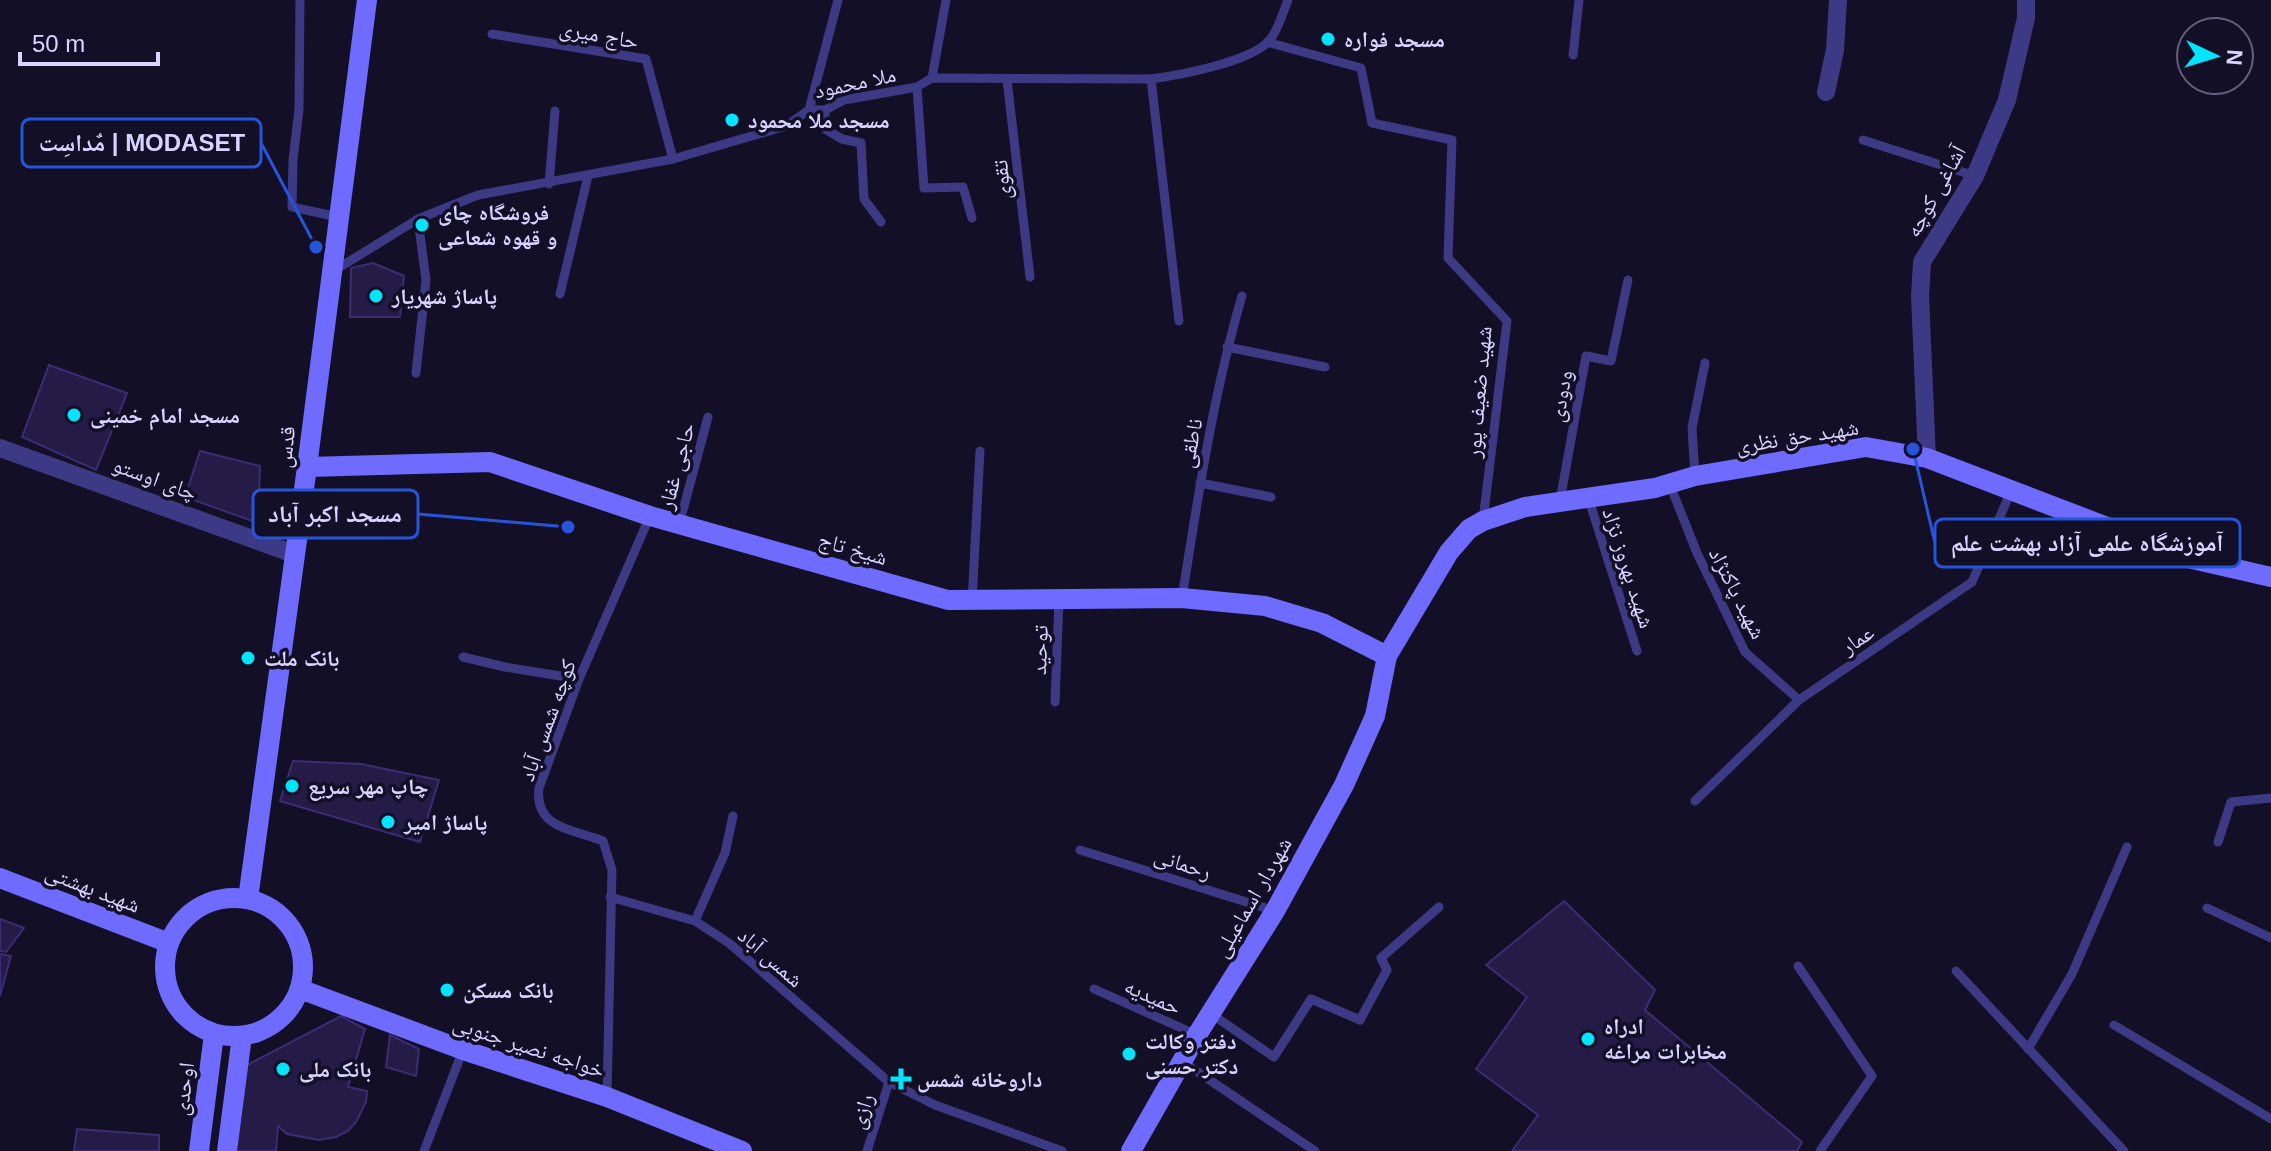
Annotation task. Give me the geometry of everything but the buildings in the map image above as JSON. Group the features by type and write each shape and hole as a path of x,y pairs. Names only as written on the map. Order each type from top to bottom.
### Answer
{"street":[{"name":"قدس","path":"248,899 367,0"},
{"path":"1826,92 1835,50 1838,0"},
{"name":"آشاغی کوچه","path":"1927,458 1920,296 1922,262 1975,176 2007,100 2026,18 2026,0"},
{"name":"شهید حق نظری","path":"1387,656 1449,552 1469,529 1483,521 1525,507 1670,485 1695,476 1866,447 1927,458 2188,558 2271,577"},
{"name":"چای اوستو","path":"0,448 294,554"},
{"name":"شیخ تاج","path":"307,467 490,462 679,525 948,600 1182,598 1265,606 1322,623 1387,656"},
{"name":"شهردار اسماعیلی","path":"1131,1151 1210,1013 1275,911 1344,785 1375,716 1387,656"},
{"name":"شهید بهشتی","path":"0,878 169,943"},
{"path":"224,898 248,899 270,907 293,932 299,943 303,966 300,989 293,1004 271,1026 242,1036 214,1034 193,1024 178,1007 168,987 165,965 169,943 184,920 206,903 224,898"},
{"name":"خواجه نصیر جنوبی","path":"300,989 463,1050 607,1097 742,1151"},
{"name":"اوحدی","path":"199,1151 214,1034"},
{"path":"227,1151 242,1036"}],"lane":[{"path":"300,0 299,109 292,207 338,217"},
{"path":"809,110 838,0"},
{"path":"946,0 932,78 1007,80 1077,77 1151,79 1186,74 1256,52 1271,39 1288,0"},
{"path":"1573,55 1579,0"},
{"name":"حاج میری","path":"492,34 646,59 673,159"},
{"name":"شهید ضعیف پور","path":"1267,42 1361,68 1372,123 1452,140 1448,258 1507,321 1483,521"},
{"name":"ملا محمود","path":"330,273 418,219 478,195 673,159 786,126 809,110 825,110 844,100 917,87 932,78"},
{"path":"1151,79 1179,321"},
{"name":"تقوی","path":"1007,80 1030,277"},
{"path":"917,87 924,188 963,187 972,218"},
{"path":"825,110 825,129 842,139 861,143 864,199 881,222"},
{"path":"549,184 555,111"},
{"path":"1863,140 1975,176"},
{"path":"560,294 588,176"},
{"path":"416,373 426,280 418,219"},
{"name":"ودودی","path":"1560,501 1586,356 1611,361 1628,280"},
{"name":"ناطقی","path":"1182,598 1200,483 1227,347 1242,296"},
{"path":"1227,347 1325,367"},
{"path":"1695,476 1692,428 1705,363"},
{"name":"حاجی غفار","path":"679,525 708,417"},
{"path":"972,602 980,451"},
{"path":"1200,483 1271,497"},
{"name":"شهید پاکنژاد","path":"1670,485 1697,553 1745,652 1799,700"},
{"name":"عمار","path":"1695,801 1799,700 1972,582 2011,491"},
{"name":"شهید بهروز نژاد","path":"1588,497 1637,651"},
{"name":"کوچه شمس آباد","path":"607,1097 612,870 603,841 547,820 537,805 539,788 579,679 650,516"},
{"name":"توحید","path":"1055,702 1059,600"},
{"path":"463,657 579,679"},
{"path":"2218,842 2231,802 2271,798"},
{"path":"695,921 725,853 733,816"},
{"path":"2028,1049 2072,974 2127,847"},
{"name":"رحمانی","path":"1080,850 1275,911"},
{"name":"شمس آباد","path":"610,897 695,921 729,943 889,1082 935,1105 1062,1151"},
{"path":"1210,1013 1274,1057 1311,999 1360,1020 1387,970 1381,958 1439,907"},
{"path":"2207,908 2271,938"},
{"path":"1798,966 1872,1076 1820,1151"},
{"path":"1956,971 2124,1151"},
{"name":"حمیدیه","path":"1094,989 1197,1035"},
{"path":"2114,1025 2271,1119"},
{"path":"424,1151 463,1050"},
{"path":"1183,1062 1315,1151"},
{"name":"رازی","path":"867,1151 889,1082"}],"place":[{"name":"مسجد فواره","path":"1328,39"},
{"name":"مسجد ملا محمود","path":"732,120"},
{"name":"فروشگاه چای و قهوه شعاعی","path":"422,225"},
{"name":"مٌداسِت | MODASET","path":"316,247"},
{"name":"پاساژ شهریار","path":"376,296"},
{"name":"مسجد امام خمینی","path":"74,415"},
{"name":"آموزشگاه علمی آزاد بهشت علم","path":"1913,449"},
{"name":"مسجد اکبر آباد","path":"568,527"},
{"name":"بانک ملت","path":"248,658"},
{"name":"چاپ مهر سریع","path":"292,786"},
{"name":"پاساژ امیر","path":"388,822"},
{"name":"بانک مسکن","path":"447,990"},
{"name":"ادراه مخابرات مراغه","path":"1588,1039"},
{"name":"دفتر وکالت دکتر حسنی","path":"1129,1054"},
{"name":"بانک ملی","path":"283,1069"},
{"name":"داروخانه شمس","path":"901,1079"}]}
